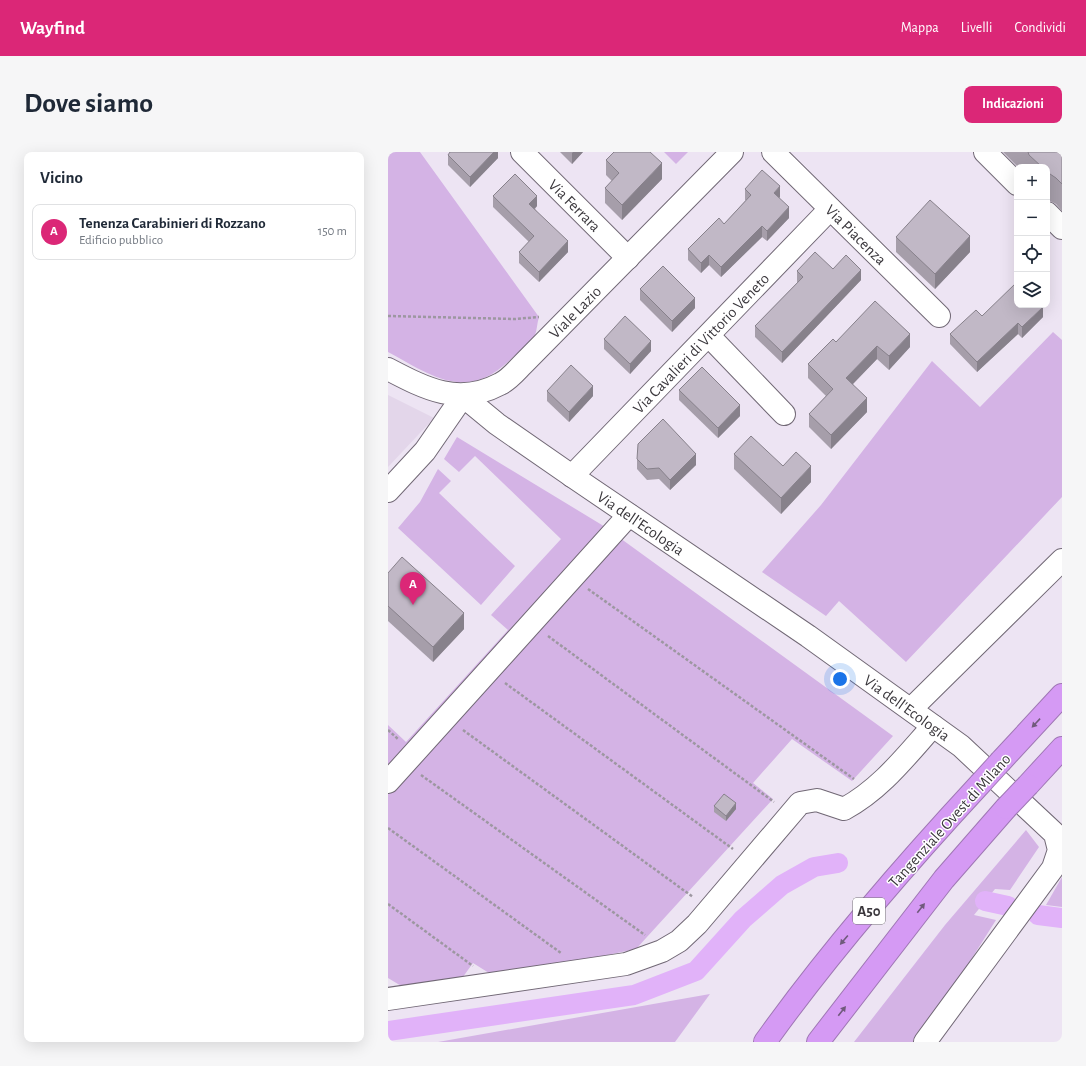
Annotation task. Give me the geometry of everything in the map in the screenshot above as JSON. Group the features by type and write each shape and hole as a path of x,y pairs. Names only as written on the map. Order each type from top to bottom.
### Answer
{"highway":[{"name":"Tangenziale Ovest di Milano","path":"765,1042 800,993 931,838 1062,695"},
{"name":"A50","path":"818,1042 944,879 1006,808 1062,748"}],"street":[{"name":"Via Ferrara","path":"522,152 628,258"},
{"name":"Viale Lazio","path":"388,369 445,393 463,396 482,392 502,383 523,364 732,152"},
{"name":"Via Piacenza","path":"773,152 939,316"},
{"path":"985,152 1014,181"},
{"name":"Via Cavalieri di Vittorio Veneto","path":"572,476 709,336 830,209"},
{"path":"1050,216 1062,228"},
{"path":"709,336 784,414"},
{"path":"388,491 425,450 463,396"},
{"name":"Via dell'Ecologia","path":"463,396 497,424 808,636 961,746 1055,834 1059,850 1053,868 925,1042"},
{"path":"388,782 629,515"},
{"path":"911,710 1062,560"},
{"path":"388,999 626,964 664,950 679,941 710,909 800,803 817,800 844,809 861,800 888,777 933,726"}],"path":[{"path":"388,316 539,317"},
{"path":"573,578 871,791"},
{"path":"531,624 791,814"},
{"path":"488,671 750,862"},
{"path":"446,718 710,909"},
{"path":"405,763 664,950"},
{"path":"388,828 583,970"},
{"path":"388,904 496,983"}],"shaded area":[{"path":"388,152 420,152 539,317 535,335 528,344 497,371 481,379 466,382 451,381 436,377 388,352"},
{"path":"664,152 688,152 676,164"},
{"path":"1053,332 1062,340 1062,497 906,662 839,601 826,616 762,572 821,505 932,361 980,407"},
{"path":"388,395 434,418 388,467"},
{"path":"457,437 602,525 893,736 852,781 792,739 753,783 773,799 636,949 497,978 473,963 460,981 408,990 388,978 388,725 406,742 508,630 491,615 561,539 475,456 459,472 444,459"},
{"path":"438,469 451,481 439,493 515,566 481,605 398,528 420,502"},
{"path":"1026,830 1039,847 1010,890 995,889 974,915 996,920 919,1042 854,1042 945,925"},
{"path":"1062,877 1062,907 1046,905"},
{"path":"710,994 675,1042 438,1042"}],"building":[{"path":"450,152 494,152 470,177 448,155"},
{"path":"614,152 650,152 662,163 622,205 605,188 619,173 606,160"},
{"path":"1028,152 1062,152 1062,184 1050,174 1050,164 1039,164 1029,155"},
{"path":"762,170 780,186 774,193 789,207 767,231 762,226 721,267 709,255 701,263 688,249 719,218 724,224 751,195 745,189"},
{"path":"515,174 537,196 529,204 568,241 539,272 519,252 534,236 493,196"},
{"path":"930,200 970,236 935,274 896,237"},
{"path":"815,252 833,269 846,255 861,270 782,352 755,326 803,277 797,271"},
{"path":"663,266 695,298 672,321 640,289"},
{"path":"1014,285 1014,308 1042,308 1022,327 1018,323 977,362 950,334 976,310 982,316"},
{"path":"875,301 910,334 889,356 877,346 846,378 867,398 831,435 809,414 833,389 808,364 833,339 836,342"},
{"path":"625,316 651,341 630,364 604,339"},
{"path":"571,365 593,386 569,412 547,391"},
{"path":"702,367 740,405 718,428 679,390"},
{"path":"663,419 696,454 670,480 659,468 647,469 637,459 638,444"},
{"path":"751,436 783,466 796,452 811,466 781,498 734,454"},
{"path":"402,557 464,613 433,647 388,606 388,573"},
{"path":"724,794 736,803 726,816 714,806"}],"waterway":[{"path":"388,1031 634,995 696,971 743,919 782,885 814,867 838,863"},
{"path":"985,901 1008,906"},
{"path":"1038,915 1062,918"}],"place":[{"name":"Tenenza Carabinieri di Rozzano","path":"413,605"}]}
